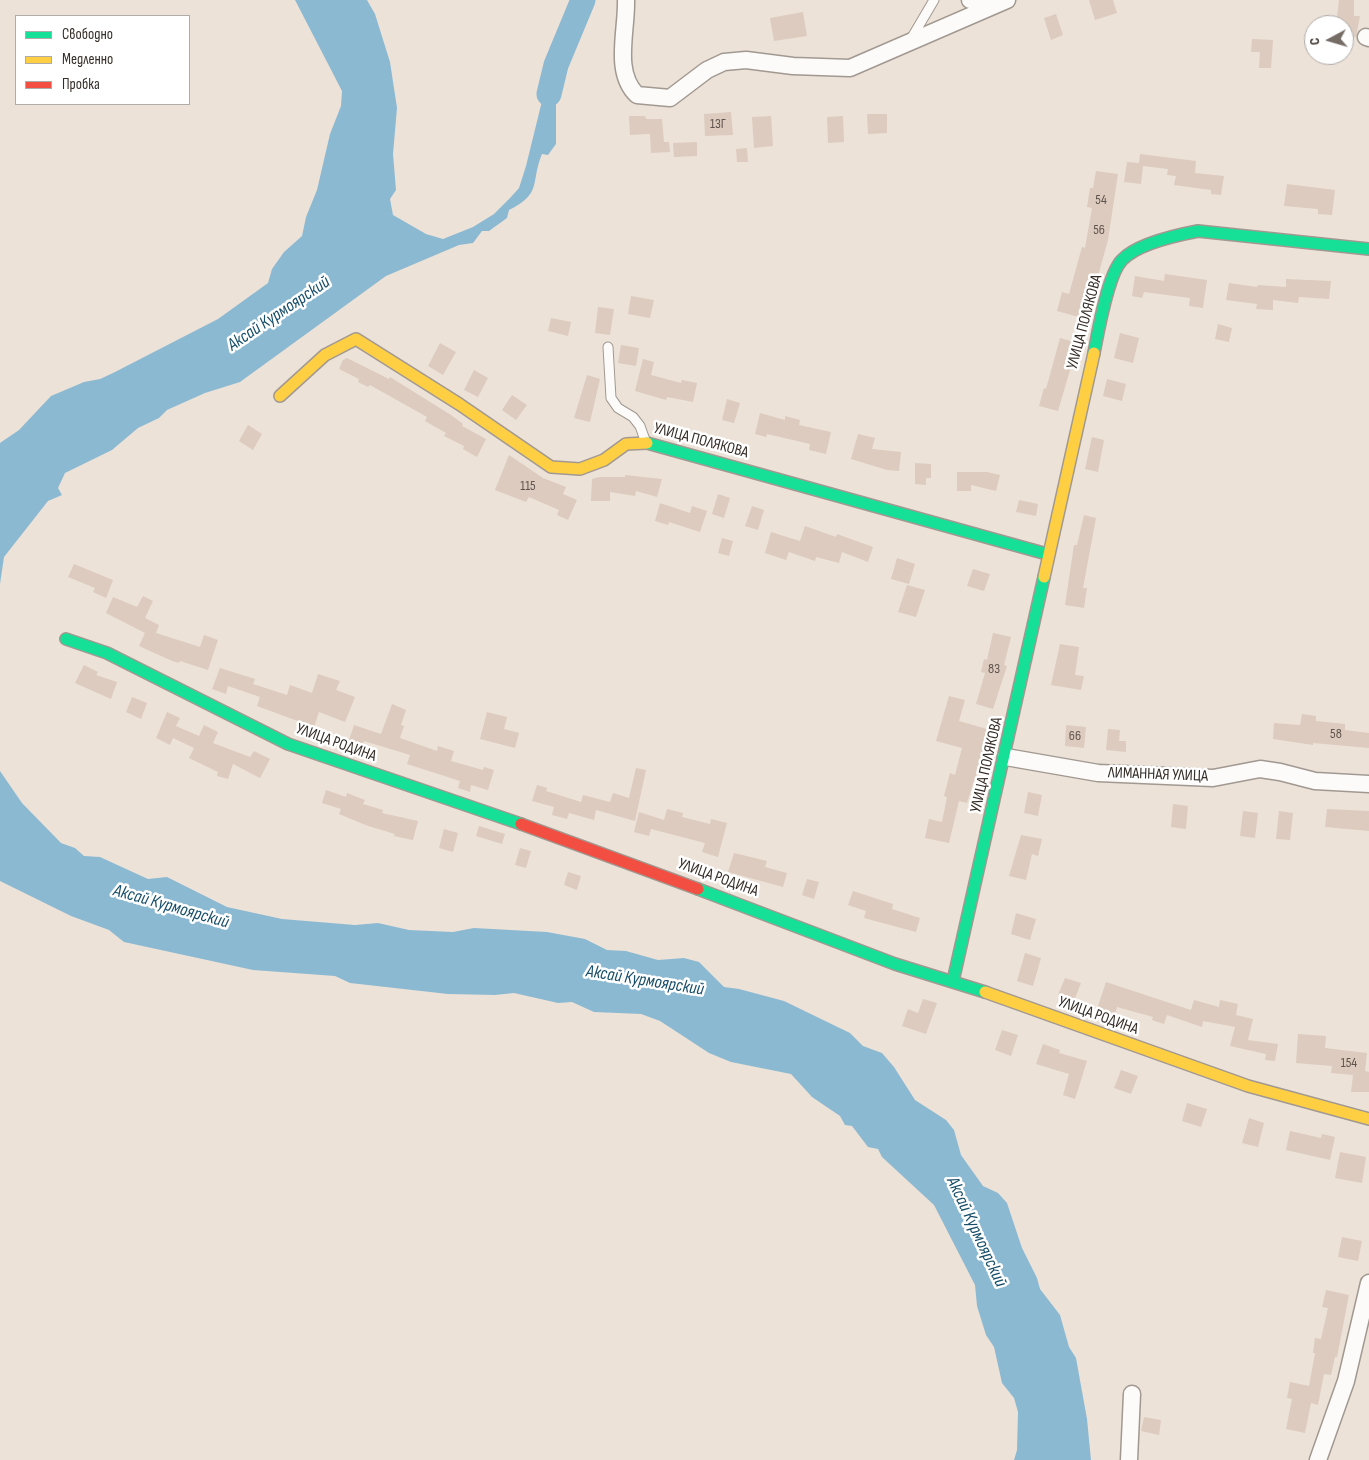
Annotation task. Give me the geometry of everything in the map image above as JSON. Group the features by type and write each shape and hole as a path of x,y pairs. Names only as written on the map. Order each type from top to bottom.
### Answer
{"street":[{"path":"626,0 622,62 624,75 628,87 637,95 652,98 670,98 707,70 724,62 746,60 793,66 850,68 1002,1"},
{"path":"970,0 1002,1"},
{"name":"УЛИЦА ПОЛЯКОВА","path":"953,981 1006,758 1047,554 1105,302 1114,274 1122,260 1133,252 1152,243 1198,231 1369,249"},
{"name":"УЛИЦА ПОЛЯКОВА","path":"280,396 321,358 343,343 356,339 459,404 551,466 580,469 593,466 626,444 645,442 1047,554"},
{"name":"УЛИЦА РОДИНА","path":"66,639 107,653 288,744 564,838 895,964 953,981 1248,1086 1369,1119"},
{"name":"ЛИМАННАЯ УЛИЦА","path":"1006,758 1098,773 1213,778 1260,769 1280,772 1315,782 1369,784"},
{"path":"1318,1460 1346,1380 1369,1283"},
{"path":"1129,1460 1132,1394"}],"lane":[{"path":"908,43 934,0"},
{"path":"608,347 611,398 618,408 633,417 640,426 645,442"}],"water":[{"name":"Аксай Курмоярский","path":"295,0 367,0 375,14 390,62 397,108 393,154 396,190 390,199 393,215 426,234 443,239 473,227 494,214 519,188 542,101 549,55 561,62 556,82 556,144 548,155 542,154 534,187 527,198 509,210 507,218 489,231 482,231 473,243 459,245 386,276 240,382 205,393 167,410 159,418 138,428 112,450 65,473 58,488 62,495 48,501 4,557 0,584 0,443 19,430 51,396 84,382 100,379 218,319 268,283 272,269 284,252 302,236 306,217 317,190 330,134 341,106 342,91"},
{"name":"Аксай Курмоярский","path":"0,771 22,803 61,843 75,848 84,856 100,857 148,879 167,877 227,907 282,919 355,925 378,923 409,930 453,932 474,928 547,932 585,939 607,950 626,951 658,960 684,958 699,962 724,987 784,1001 850,1033 863,1046 882,1053 894,1067 915,1100 946,1120 954,1130 961,1155 983,1186 998,1193 1007,1203 1022,1248 1037,1278 1040,1289 1060,1315 1069,1347 1076,1358 1087,1419 1091,1460 1014,1460 1017,1450 1018,1412 1014,1398 1002,1383 994,1347 986,1335 977,1306 975,1285 934,1205 882,1157 878,1149 868,1147 852,1126 845,1125 840,1116 812,1097 791,1074 731,1062 709,1053 660,1021 641,1014 594,1012 572,1002 558,1003 514,993 495,995 448,994 350,983 335,976 253,970 124,942 109,930 71,916 0,881"}],"building":[{"path":"1089,0 1113,0 1117,13 1095,20"},
{"path":"1339,0 1354,0 1354,15 1337,15"},
{"path":"803,12 807,36 774,41 770,18"},
{"path":"1056,14 1063,35 1051,40 1044,18"},
{"path":"1354,16 1360,16 1356,37 1354,37"},
{"path":"1252,39 1273,40 1271,68 1259,68 1260,52 1251,52"},
{"path":"731,112 733,135 705,136 704,114"},
{"path":"867,114 887,114 887,133 868,134"},
{"path":"629,116 662,119 664,142 669,142 670,152 651,153 650,134 630,135"},
{"path":"771,116 773,146 754,148 752,117"},
{"path":"843,116 844,142 828,143 827,117"},
{"path":"697,142 697,156 674,157 673,143"},
{"path":"747,148 748,162 737,162 736,149"},
{"path":"1140,154 1196,161 1195,173 1224,176 1221,195 1211,194 1211,190 1174,185 1176,176 1167,175 1168,169 1143,166 1141,184 1124,182 1127,162 1139,163"},
{"path":"1096,171 1118,174 1108,240 1086,319 1057,311 1062,292 1069,294 1082,247 1085,248 1092,208 1087,207 1090,188 1093,188"},
{"path":"1287,184 1335,190 1332,215 1318,214 1318,209 1284,206"},
{"path":"1165,274 1207,280 1203,308 1189,306 1190,298 1144,292 1142,298 1132,296 1135,276 1164,281"},
{"path":"1286,279 1331,281 1329,299 1299,297 1298,303 1273,300 1273,310 1256,309 1257,304 1226,300 1229,283 1257,287 1258,285 1286,287"},
{"path":"631,296 654,300 650,318 628,314"},
{"path":"598,307 614,309 610,335 595,333"},
{"path":"551,318 571,322 568,336 548,331"},
{"path":"1218,324 1232,328 1229,342 1215,339"},
{"path":"1120,333 1139,338 1133,363 1114,358"},
{"path":"1060,338 1078,343 1058,411 1039,406 1044,388 1046,389"},
{"path":"440,343 456,352 443,375 428,366"},
{"path":"621,345 639,348 636,366 618,363"},
{"path":"347,358 389,379 390,377 451,415 463,424 462,426 486,439 477,457 463,449 464,446 444,436 446,433 425,421 427,417 370,385 368,387 358,382 359,379 339,369 343,360"},
{"path":"643,359 654,362 651,375 681,383 682,380 697,383 693,402 667,397 666,400 635,391"},
{"path":"474,370 488,378 478,397 464,390"},
{"path":"587,375 600,379 590,422 574,418"},
{"path":"1107,379 1126,384 1122,401 1103,396"},
{"path":"512,395 527,405 516,420 502,410"},
{"path":"727,399 740,403 734,423 722,420"},
{"path":"760,413 785,420 785,416 800,420 799,425 831,432 826,454 809,450 810,444 767,434 766,437 755,434"},
{"path":"248,425 262,434 253,450 239,441"},
{"path":"858,434 875,438 872,449 901,452 899,471 887,470 851,459"},
{"path":"1092,437 1104,440 1098,472 1085,469"},
{"path":"509,455 543,478 566,487 563,494 577,500 568,520 557,515 559,510 529,497 526,502 495,490"},
{"path":"915,463 931,464 931,478 926,478 926,485 915,484"},
{"path":"957,472 987,472 1000,475 996,491 971,485 971,491 957,491"},
{"path":"625,475 662,479 657,497 636,491 635,496 610,492 610,501 591,501 592,479 599,477 625,477"},
{"path":"718,494 730,498 724,518 712,514"},
{"path":"1019,500 1038,504 1036,516 1016,512"},
{"path":"660,503 690,513 692,506 707,511 700,532 669,522 668,525 655,521"},
{"path":"752,506 764,510 758,530 745,526"},
{"path":"1084,515 1096,518 1083,588 1087,588 1084,608 1065,605 1074,545 1077,545"},
{"path":"805,526 836,537 837,534 873,547 868,562 842,552 839,563 816,557 815,561 789,552 786,560 765,553 771,532 800,541"},
{"path":"722,538 733,541 729,556 718,553"},
{"path":"897,558 915,564 909,584 891,579"},
{"path":"74,564 113,580 106,598 93,592 95,588 68,577"},
{"path":"973,569 990,574 984,591 967,586"},
{"path":"907,585 925,590 916,617 898,612"},
{"path":"143,596 153,601 145,618 159,625 156,633 200,647 204,635 218,640 208,670 180,661 179,663 172,661 139,646 145,633 106,613 113,597 137,607"},
{"path":"993,633 1011,637 1004,665 1007,666 993,709 976,704 985,673 981,672 984,659 987,660"},
{"path":"1060,644 1079,647 1075,675 1084,676 1081,690 1051,685"},
{"path":"84,665 98,672 96,675 117,682 111,699 75,683"},
{"path":"220,668 255,679 253,684 287,695 290,685 312,693 318,674 340,681 336,690 355,697 345,722 319,712 314,727 257,706 260,697 228,686 226,694 212,689"},
{"path":"949,696 965,700 959,721 990,730 967,803 959,801 949,843 925,838 929,819 942,822 947,797 944,796 950,773 955,775 962,748 936,741"},
{"path":"132,697 147,703 141,719 126,712"},
{"path":"392,704 406,710 401,725 404,726 400,738 437,751 438,746 454,751 451,761 483,770 484,767 494,770 488,790 471,785 470,792 458,788 460,781 407,764 410,755 364,741 362,747 348,743 354,725 381,734"},
{"path":"167,712 180,718 176,726 199,736 204,725 218,732 213,743 250,757 254,751 270,759 260,778 233,764 228,779 217,776 218,772 189,758 194,748 173,738 170,745 156,738"},
{"path":"487,712 507,717 504,729 519,733 515,748 480,739"},
{"path":"1302,714 1316,716 1316,721 1345,724 1345,730 1369,733 1369,748 1313,743 1313,745 1273,739 1274,723 1300,725"},
{"path":"1066,725 1086,727 1084,748 1065,746"},
{"path":"1108,729 1120,730 1119,741 1126,741 1126,752 1106,750"},
{"path":"636,768 646,770 635,821 596,810 594,820 569,813 567,819 552,815 554,807 532,801 537,785 547,788 546,791 581,802 583,795 610,802 613,793 629,798"},
{"path":"326,790 346,797 347,793 365,800 363,804 383,810 382,813 418,821 413,840 394,836 395,834 368,826 339,814 341,809 322,803"},
{"path":"1028,792 1042,795 1038,816 1024,813"},
{"path":"1173,804 1188,806 1186,829 1171,827"},
{"path":"667,809 683,813 682,817 710,824 711,819 727,823 718,857 702,852 705,843 651,829 649,836 634,832 639,812 664,820"},
{"path":"1327,809 1369,811 1369,831 1325,827"},
{"path":"1243,811 1258,813 1255,838 1240,836"},
{"path":"1279,811 1293,813 1290,840 1276,839"},
{"path":"479,826 505,834 502,844 476,836"},
{"path":"444,829 458,833 453,852 439,848"},
{"path":"1021,835 1042,839 1038,856 1032,854 1026,880 1009,876"},
{"path":"520,848 531,851 526,868 515,865"},
{"path":"734,853 767,861 765,867 787,873 783,887 728,872"},
{"path":"568,872 581,876 577,890 564,885"},
{"path":"807,879 819,882 814,899 802,895"},
{"path":"853,891 893,904 892,909 920,918 916,932 864,918 866,911 848,905"},
{"path":"1016,913 1036,919 1030,940 1011,934"},
{"path":"1025,953 1041,958 1033,986 1017,981"},
{"path":"1065,978 1081,983 1074,1001 1058,995"},
{"path":"1106,982 1191,1010 1194,1000 1219,1007 1220,1000 1238,1004 1236,1015 1253,1019 1248,1040 1278,1044 1275,1061 1265,1060 1266,1054 1230,1046 1235,1027 1203,1021 1202,1027 1167,1015 1164,1024 1152,1020 1153,1017 1117,1007 1115,1015 1097,1009"},
{"path":"923,999 937,1003 926,1034 902,1026 908,1009 918,1013"},
{"path":"1002,1030 1018,1035 1011,1056 995,1050"},
{"path":"1298,1034 1326,1036 1325,1048 1367,1053 1365,1071 1369,1072 1369,1092 1351,1092 1353,1075 1331,1073 1332,1066 1296,1063"},
{"path":"1043,1044 1060,1050 1059,1053 1087,1061 1075,1099 1063,1095 1069,1074 1036,1064"},
{"path":"1121,1070 1138,1076 1131,1094 1114,1088"},
{"path":"1187,1103 1207,1109 1201,1127 1182,1121"},
{"path":"1249,1118 1264,1123 1258,1147 1242,1143"},
{"path":"1290,1131 1321,1138 1322,1134 1335,1137 1330,1160 1286,1150"},
{"path":"1340,1152 1366,1157 1362,1183 1335,1178"},
{"path":"1342,1237 1362,1241 1358,1261 1338,1257"},
{"path":"1326,1290 1349,1295 1337,1357 1335,1357 1331,1375 1324,1374 1318,1405 1311,1403 1305,1433 1286,1429 1292,1399 1287,1398 1290,1382 1309,1386 1315,1353 1313,1353 1315,1338 1321,1339 1328,1308 1322,1307"},
{"path":"1144,1417 1161,1420 1159,1435 1141,1431"}],"waterway":[{"path":"549,94 556,65 583,0"}],"traffic: fast":[{"path":"1094,353 1104,304 1112,277 1122,260 1137,249 1147,245 1198,231 1369,249"},
{"path":"647,443 1047,554"},
{"path":"953,981 1044,577"},
{"path":"66,639 107,653 288,744 521,824"},
{"path":"698,889 895,964 985,992"}],"traffic: slow":[{"path":"280,396 325,355 356,339 459,404 551,467 580,469 604,460 626,444 647,443"},
{"path":"1044,577 1094,353"},
{"path":"985,992 1248,1086 1369,1119"}],"traffic: jam":[{"path":"521,824 698,889"}]}
